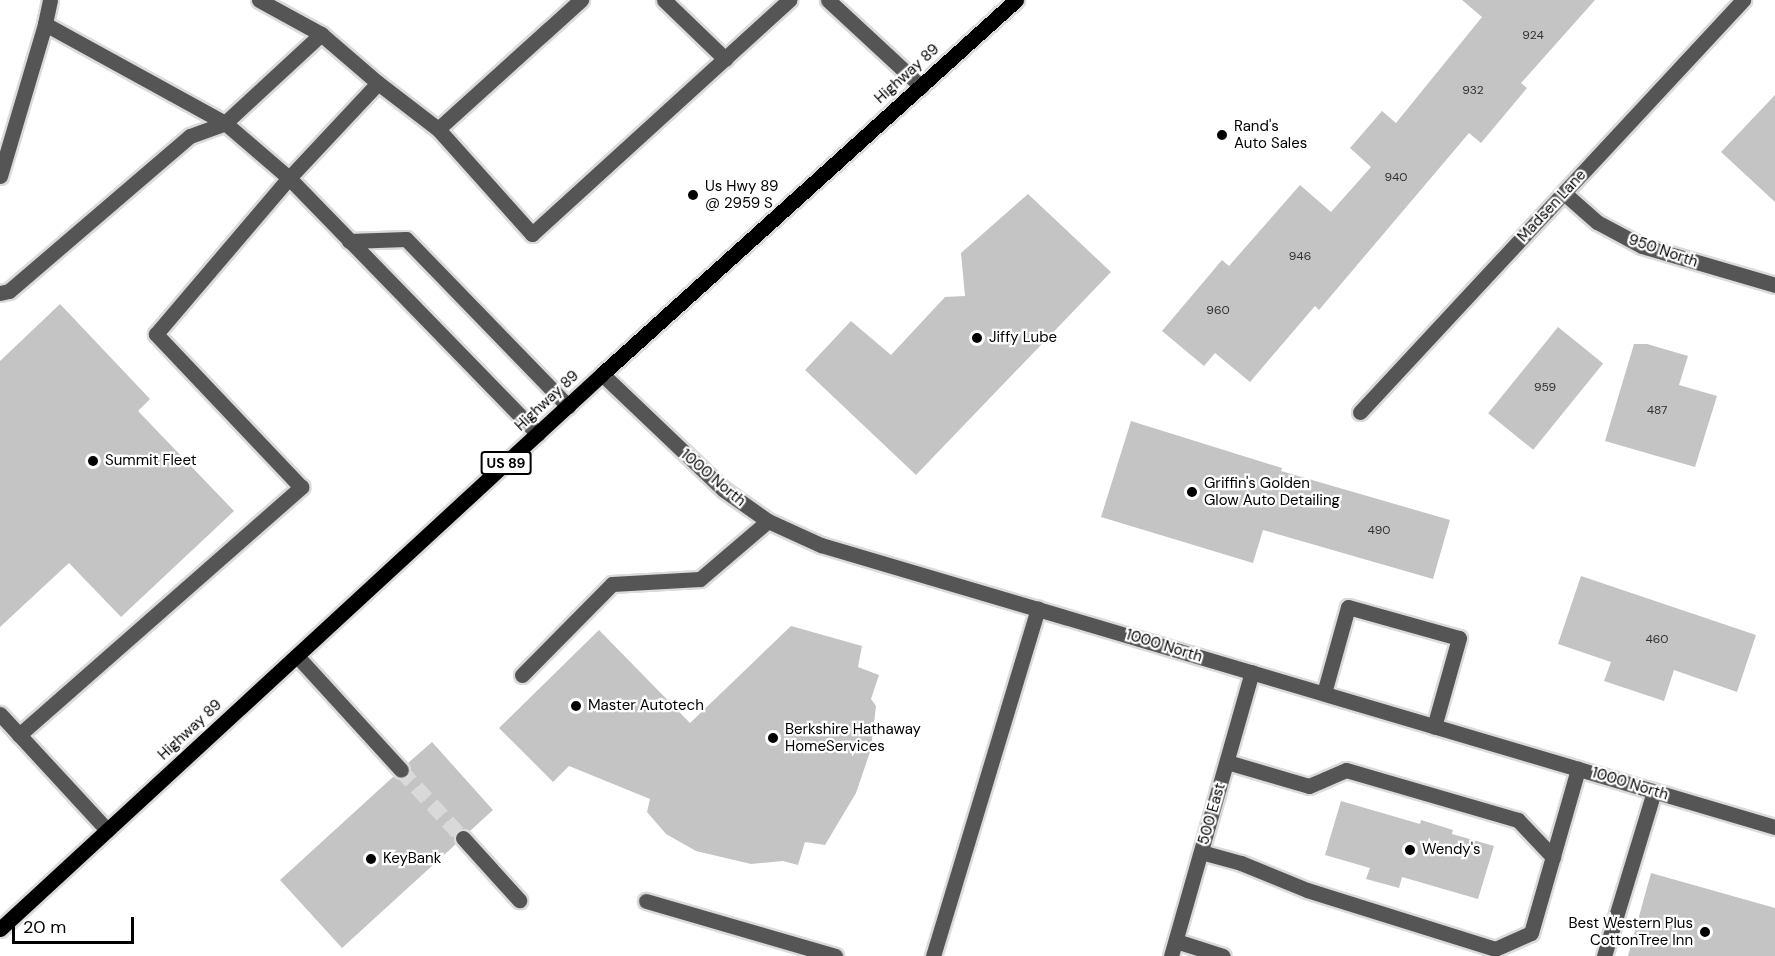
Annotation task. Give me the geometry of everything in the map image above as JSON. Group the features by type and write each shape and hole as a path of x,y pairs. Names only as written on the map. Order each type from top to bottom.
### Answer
{"main road":[{"name":"Highway 89","path":"0,929 602,374 1016,0"}],"street":[{"path":"0,176 50,0"},
{"path":"259,0 321,34 438,129 532,234 789,0"},
{"path":"438,129 581,0"},
{"path":"664,0 725,59"},
{"path":"828,0 921,86"},
{"name":"Madsen Lane","path":"1360,412 1743,0"},
{"path":"45,24 225,123 289,178 538,434"},
{"path":"0,293 9,291 190,136 225,123 321,34"},
{"path":"19,735 301,487 156,334 289,178 378,82"},
{"name":"950 North","path":"1564,193 1597,222 1642,246 1775,285"},
{"path":"349,241 406,239 568,406"},
{"name":"1000 North","path":"602,374 702,471 746,507 768,521 848,554 1038,608 1775,827"},
{"path":"522,675 612,584 700,579 768,521"},
{"path":"933,956 1038,608"},
{"path":"1324,693 1348,608 1459,638 1434,727"},
{"path":"297,656 401,770"},
{"name":"500 East","path":"1174,948 1252,672"},
{"path":"0,714 107,830"},
{"path":"1227,762 1309,786 1346,770 1518,820 1553,857"},
{"path":"1201,852 1240,863 1307,890 1495,949 1532,933 1578,769"},
{"path":"1604,956 1654,791"},
{"path":"463,838 519,900"},
{"path":"646,901 835,956"},
{"path":"1174,948 1222,956"}],"building":[{"path":"1462,0 1595,0 1521,83 1527,88 1481,143 1469,133 1319,310 1315,306 1250,382 1215,353 1204,366 1162,331 1222,260 1229,266 1300,185 1331,212 1371,167 1350,148 1382,111 1396,123 1482,17"},
{"path":"1775,95 1775,202 1721,152"},
{"name":"Jiffy Lube","path":"1028,194 1111,272 916,475 805,370 851,321 891,355 945,297 965,296 961,253"},
{"name":"Summit Fleet","path":"60,304 150,399 138,411 234,511 121,617 69,563 0,627 0,361"},
{"path":"1558,327 1603,364 1533,450 1488,413"},
{"path":"1634,344 1647,344 1688,356 1679,385 1717,396 1695,467 1605,441"},
{"path":"1131,421 1282,468 1281,471 1450,520 1433,579 1263,530 1253,563 1101,517"},
{"path":"1581,576 1756,635 1737,692 1674,670 1664,701 1604,681 1611,662 1558,644"},
{"name":"Berkshire Hathaway HomeServices","path":"791,626 862,646 858,667 879,675 871,699 876,706 871,749 856,793 825,845 805,842 798,865 783,861 751,864 696,851 666,834 647,812 650,799 569,766 553,782 499,728 599,630 690,723"},
{"name":"KeyBank","path":"432,742 493,810 470,831 457,830 454,836 456,844 342,948 280,880 394,776 403,780 408,777 411,768 408,763"},
{"name":"Wendy's","path":"1341,801 1420,824 1421,820 1453,830 1452,834 1494,846 1478,899 1402,877 1399,888 1366,879 1370,868 1325,855"},
{"name":"Best Western Plus CottonTree Inn","path":"1651,873 1775,908 1775,956 1628,956"}],"tunnel":[{"path":"401,770 463,838"}],"place":[{"name":"Rand's Auto Sales","path":"1222,135"},
{"name":"Us Hwy 89 @ 2959 S","path":"693,195"},
{"name":"Jiffy Lube","path":"977,338"},
{"name":"Summit Fleet","path":"93,461"},
{"name":"Griffin's Golden Glow Auto Detailing","path":"1192,492"},
{"name":"Master Autotech","path":"576,706"},
{"name":"Berkshire Hathaway HomeServices","path":"773,738"},
{"name":"Wendy's","path":"1410,850"},
{"name":"KeyBank","path":"371,859"},
{"name":"Best Western Plus CottonTree Inn","path":"1705,932"}]}
